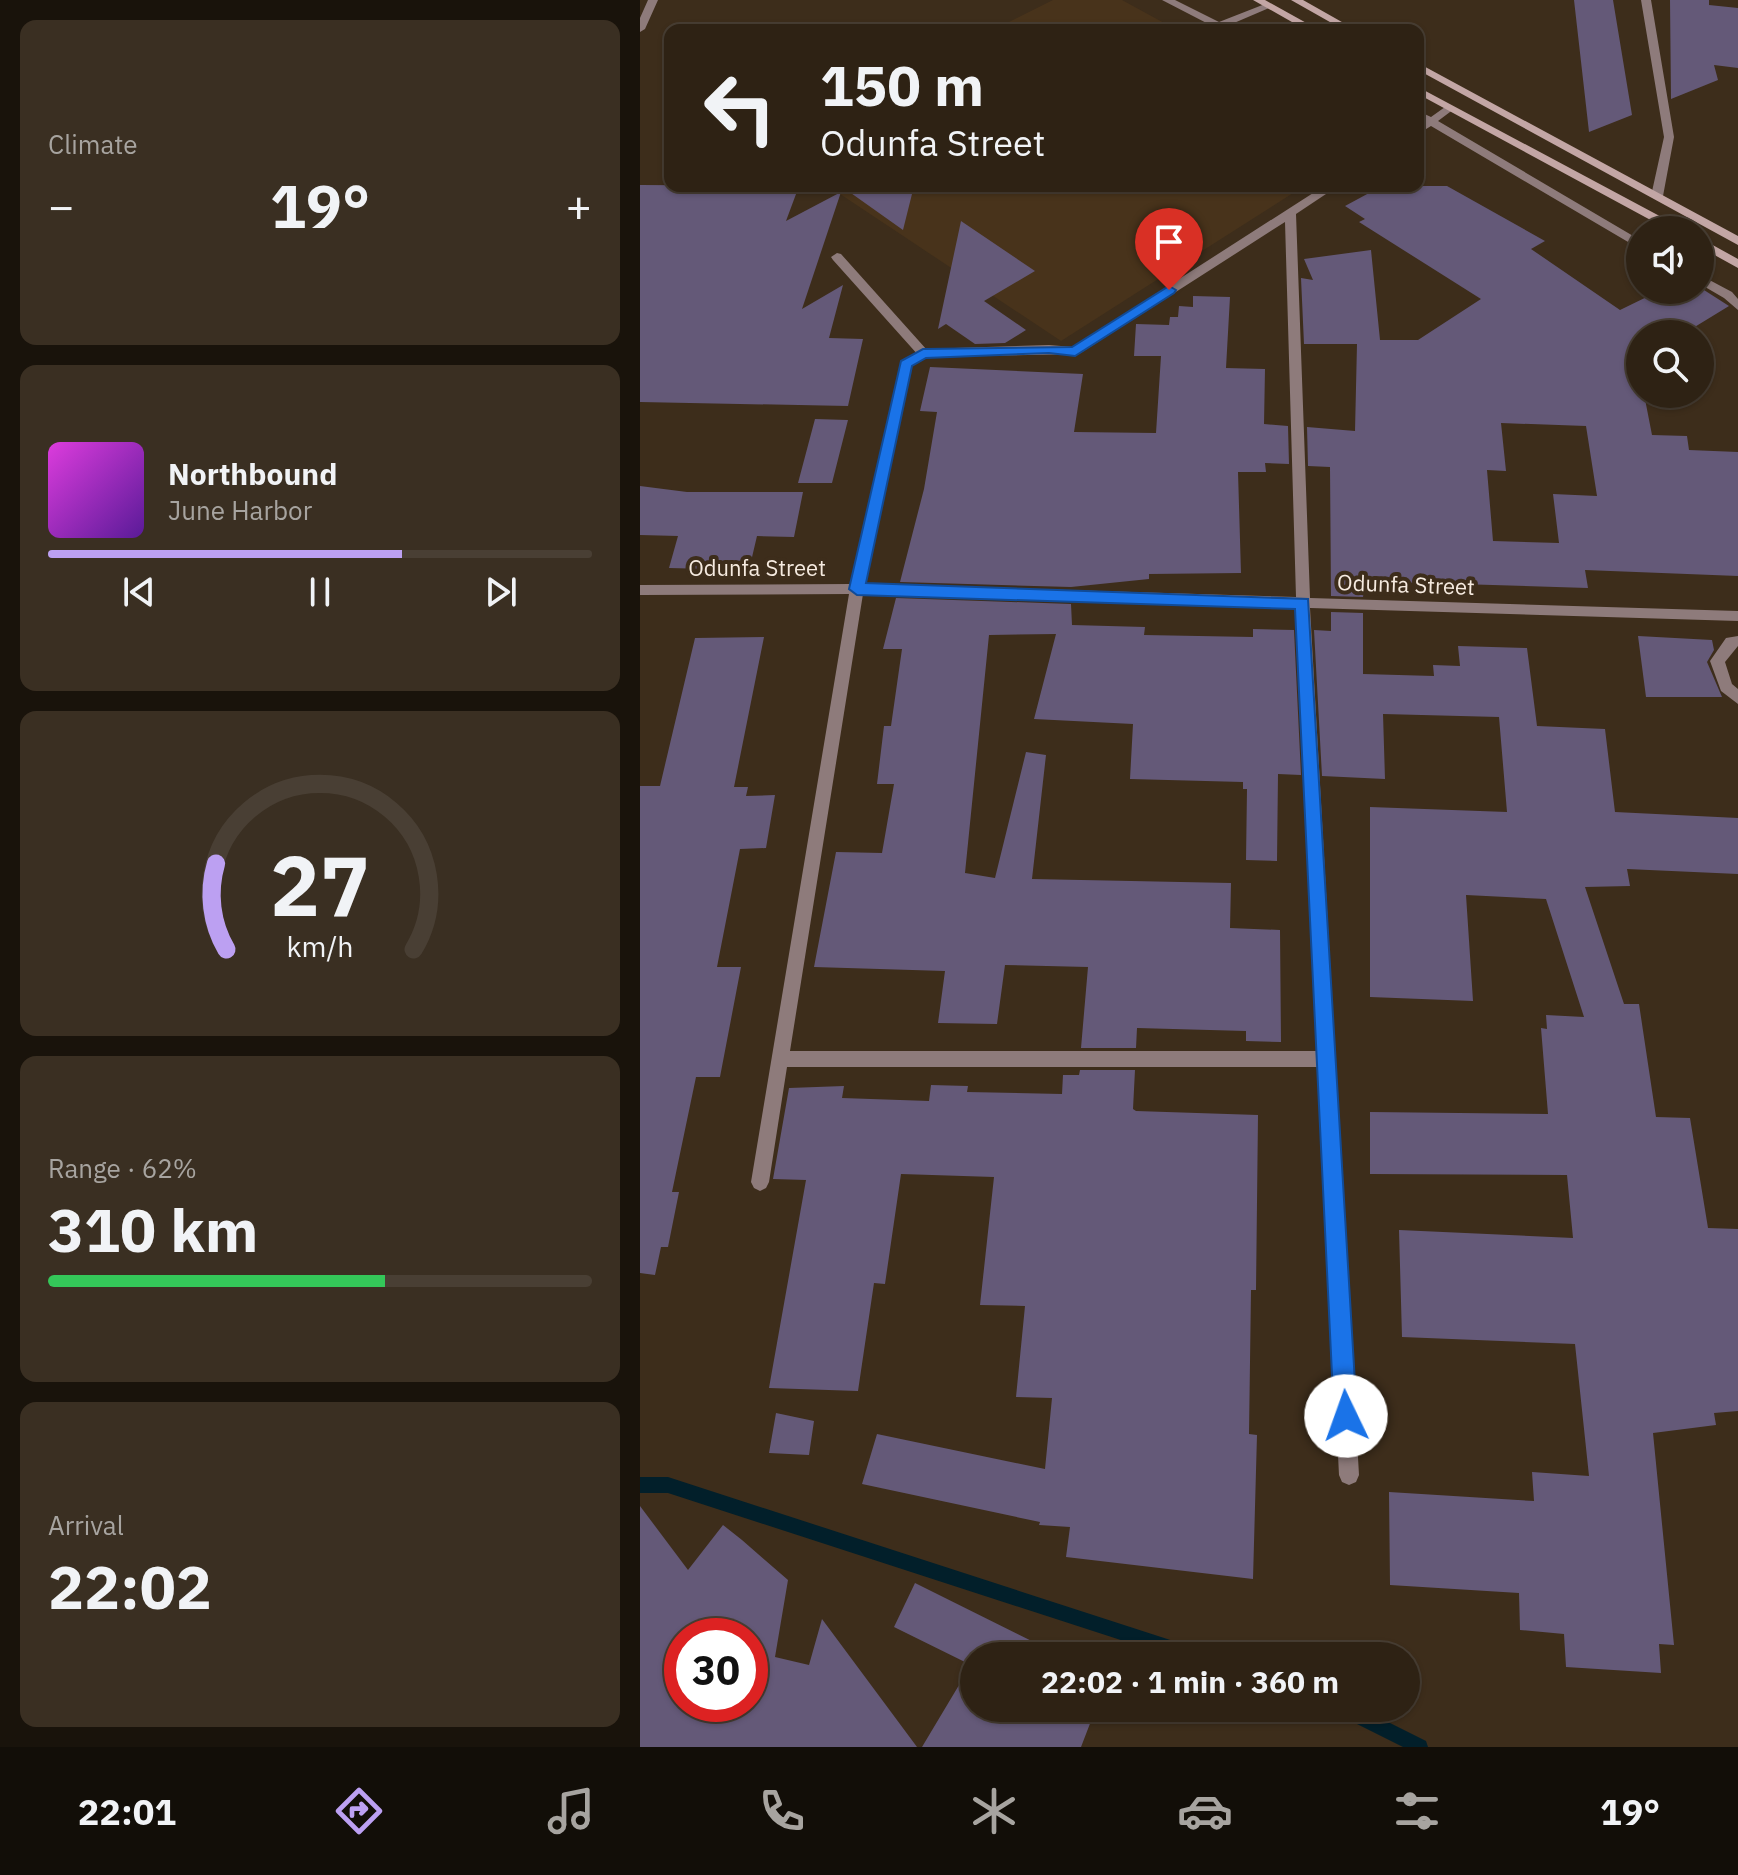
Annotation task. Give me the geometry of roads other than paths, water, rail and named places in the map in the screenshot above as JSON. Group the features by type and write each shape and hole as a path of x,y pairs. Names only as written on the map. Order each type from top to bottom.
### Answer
{"main road":[{"path":"1258,0 1303,24"},
{"path":"1296,0 1340,24"},
{"path":"1424,69 1738,241"},
{"path":"1424,94 1650,216"},
{"path":"1714,250 1738,264"}],"street":[{"path":"640,29 653,0"},
{"path":"1167,0 1216,24"},
{"path":"1646,0 1669,137 1657,196"},
{"path":"1232,24 1269,6"},
{"path":"1424,127 1449,109"},
{"path":"1424,117 1626,237"},
{"path":"760,1182 857,589 906,364 923,353 1075,351 1323,192"},
{"path":"1290,213 1303,603 1349,1475"},
{"path":"837,257 923,353"},
{"path":"1714,287 1728,295 1738,306"},
{"name":"Odunfa Street","path":"640,590 857,589 1738,616"},
{"path":"1738,641 1731,642 1717,661 1726,687 1738,698"},
{"path":"780,1059 1328,1059"}],"waterway":[{"path":"640,1485 668,1485 1152,1642"},
{"path":"1371,1722 1420,1747"}]}
